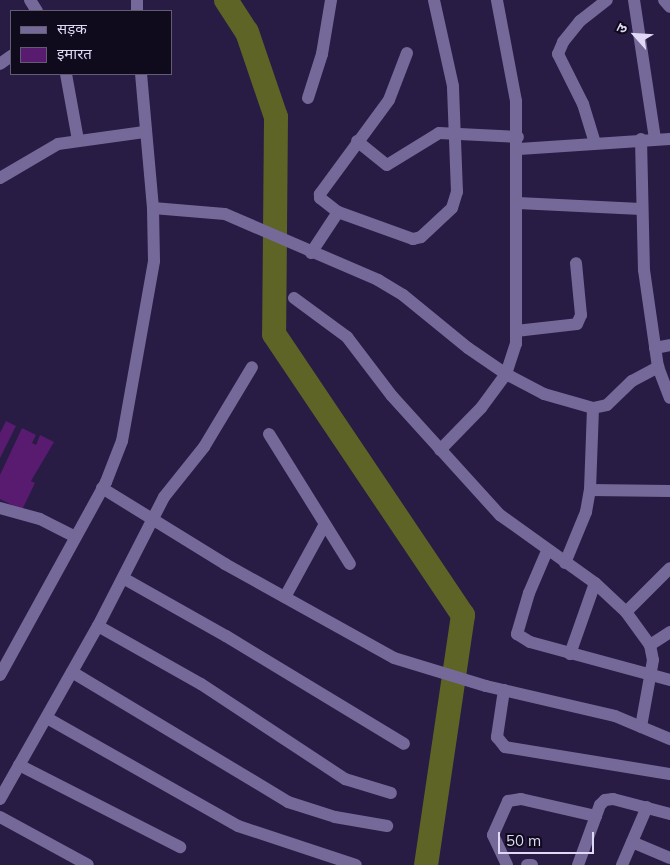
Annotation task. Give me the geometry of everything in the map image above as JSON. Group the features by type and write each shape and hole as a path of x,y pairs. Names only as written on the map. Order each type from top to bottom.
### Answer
{"street":[{"path":"308,98 322,54 331,0"},
{"path":"407,54 389,100 320,194 320,198 338,212 404,237 421,237 452,208 456,200 453,86 434,0"},
{"path":"440,450 481,408 506,374 513,360 516,330 518,143 516,100 497,0"},
{"path":"595,143 583,104 558,54 563,42 580,21 607,0"},
{"path":"634,0 655,139"},
{"path":"664,0 670,7"},
{"path":"66,75 78,140"},
{"path":"0,675 102,488 122,441 134,390 154,261 153,208 144,132 141,75"},
{"path":"0,178 58,144 144,132"},
{"path":"358,141 387,165 398,161 430,136 454,133 518,143 595,143 641,139 670,139"},
{"path":"641,139 641,209 644,270 658,367 670,398"},
{"path":"518,204 641,209"},
{"path":"153,208 212,212 242,219 306,251 378,280 403,295 468,348 506,374 544,394 593,408 607,405 632,381 658,367"},
{"path":"306,251 338,212"},
{"path":"516,330 577,324 580,315 576,263"},
{"path":"294,298 347,337 369,370 500,515 547,551 595,583 626,612 650,645 652,677 641,726"},
{"path":"655,348 670,345"},
{"path":"0,799 98,626 164,497 204,447 252,367"},
{"path":"564,563 586,512 590,490 593,408"},
{"path":"269,434 350,564"},
{"path":"102,488 225,564 394,658 418,667 486,686 615,716 670,739"},
{"path":"590,490 670,492"},
{"path":"0,508 40,519 75,538"},
{"path":"285,596 325,524"},
{"path":"547,551 529,592 517,634 530,642 652,677 670,680"},
{"path":"626,612 670,568"},
{"path":"123,578 226,636 404,744"},
{"path":"570,654 595,583"},
{"path":"98,626 201,684 345,779 390,793"},
{"path":"650,645 670,632"},
{"path":"72,672 288,802 335,817 387,826"},
{"path":"504,690 497,737 505,747 670,774"},
{"path":"47,718 238,826 356,865"},
{"path":"19,765 180,848"},
{"path":"507,865 493,835 508,801 521,799 596,816"},
{"path":"578,865 600,805 612,799 670,814"},
{"path":"622,865 647,807"},
{"path":"0,817 88,865"},
{"path":"632,842 670,858"},
{"path":"527,865 532,865"}],"building":[{"path":"6,421 16,426 0,458 0,433"},
{"path":"22,428 36,435 32,443 36,445 40,435 54,442 31,481 35,483 22,510 0,499 0,475"}],"waterway":[{"path":"226,0 247,32 276,117 274,334 463,615 426,865"}]}
